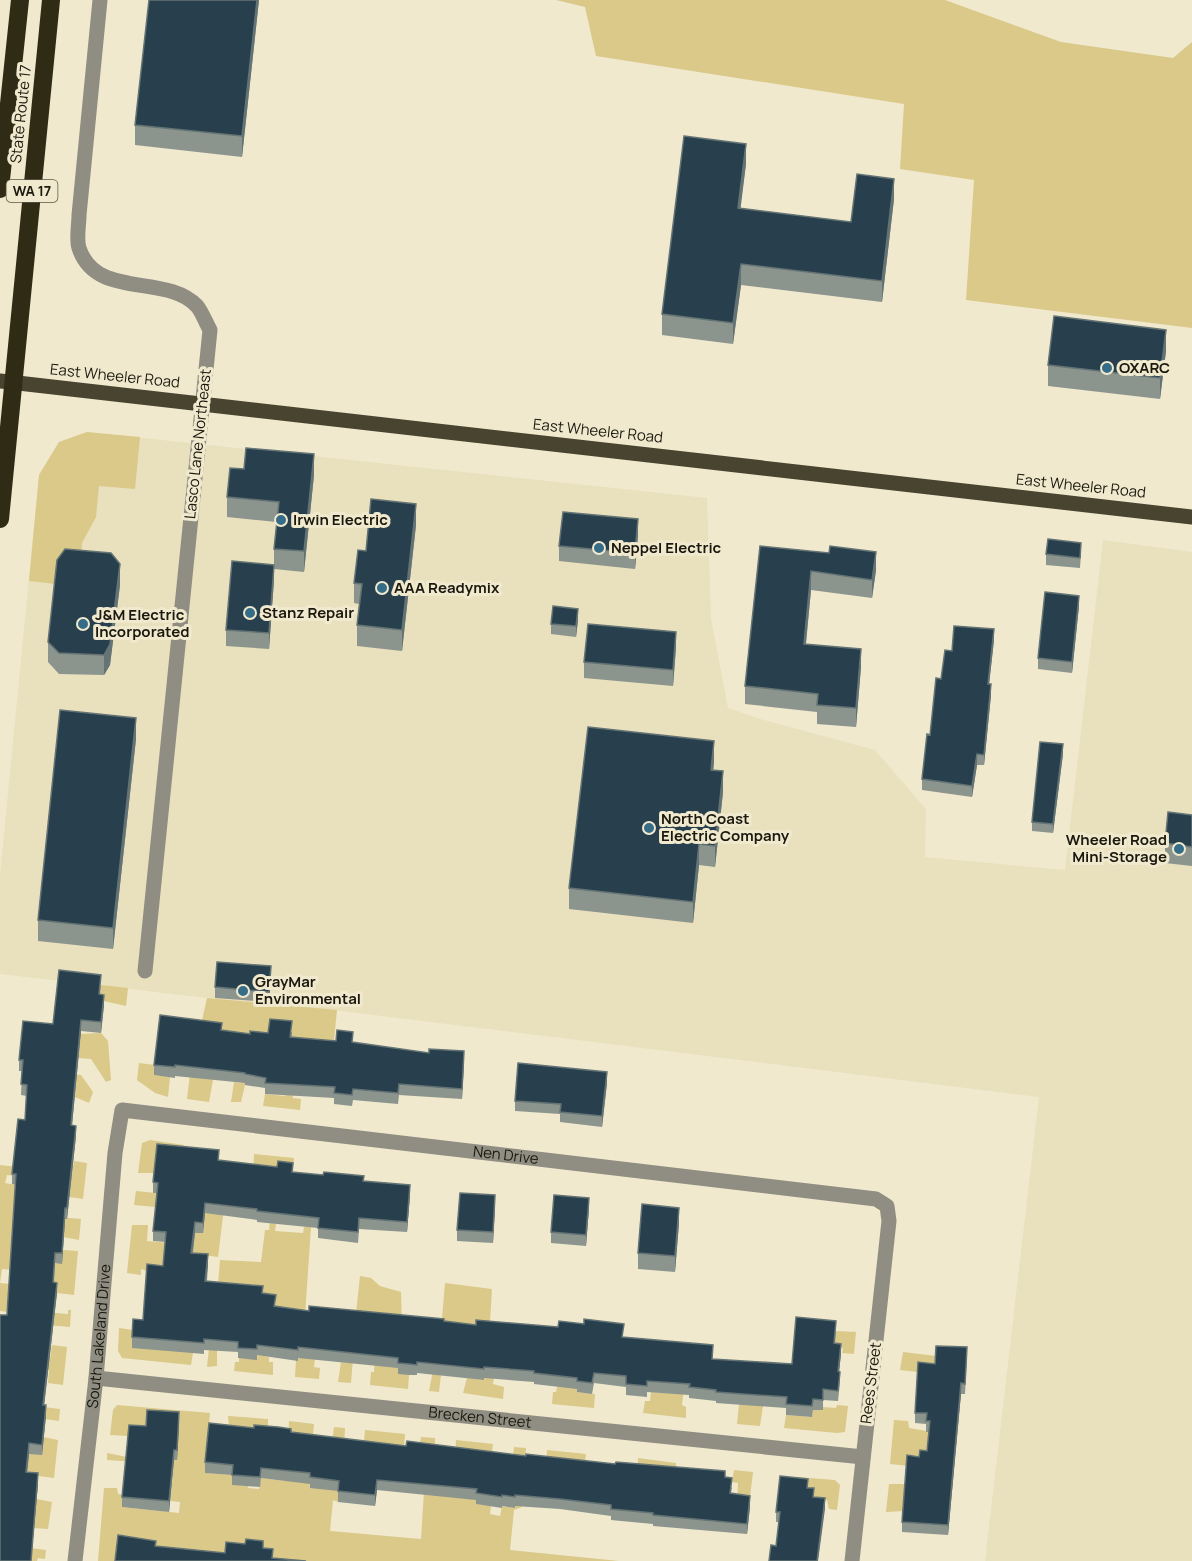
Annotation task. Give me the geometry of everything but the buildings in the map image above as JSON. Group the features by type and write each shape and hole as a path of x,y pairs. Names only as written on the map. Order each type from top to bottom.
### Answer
{"highway":[{"name":"State Route 17","path":"0,189 20,0"},
{"name":"State Route 17","path":"0,519 7,382 51,0"}],"main road":[{"name":"East Wheeler Road","path":"7,382 1192,517"}],"street":[{"name":"Lasco Lane Northeast","path":"100,0 78,247 88,265 109,280 176,293 197,306 210,330 145,971"},
{"name":"Nen Drive","path":"122,1110 876,1199 886,1206"},
{"name":"South Lakeland Drive","path":"75,1561 96,1378 115,1153 122,1110"},
{"name":"Rees Street","path":"852,1561 890,1221 886,1206"},
{"name":"Brecken Street","path":"96,1378 863,1457"}],"shaded area":[{"path":"556,0 945,0 1061,42 1173,58 1192,42 1192,328 966,300 974,180 900,169 904,104 596,56 585,7"},
{"path":"87,432 707,498 711,618 728,708 875,750 926,809 925,857 1065,870 1103,540 1192,552 1192,1561 985,1561 1039,1097 341,1011 0,974 0,875 39,475 59,442"},
{"path":"87,432 140,437 135,489 99,486 96,517 82,543 80,572 56,584 29,581 39,475 59,442"},
{"path":"101,985 128,988 126,1006 99,1000"},
{"path":"207,998 337,1010 334,1040 329,1051 292,1086 293,1098 301,1099 300,1110 263,1106 265,1094 285,1096 292,1032 245,1085 241,1102 231,1102 234,1082 242,1083 221,1041 222,1030 208,1028 213,1080 209,1102 187,1099 190,1074"},
{"path":"101,1033 108,1041 111,1080 106,1082 91,1059 78,1058 80,1043 74,1042 77,1034"},
{"path":"139,1063 155,1065 154,1075 170,1077 168,1097 155,1093 137,1080"},
{"path":"71,1074 81,1075 93,1092 89,1103 75,1097 76,1083 62,1082"},
{"path":"150,1140 184,1145 183,1157 155,1173 138,1173 142,1143"},
{"path":"254,1154 294,1158 293,1173 273,1223 276,1224 275,1231 303,1233 304,1227 311,1227 305,1316 315,1359 314,1367 320,1368 319,1379 295,1377 303,1321 259,1355 269,1357 269,1362 273,1362 273,1375 234,1371 235,1362 239,1362 239,1358 257,1359 263,1297 217,1351 217,1366 207,1367 209,1348 213,1347 220,1260 261,1262 265,1230 269,1230 274,1180 253,1175"},
{"path":"74,1161 87,1163 83,1199 69,1197 45,1179 7,1175 5,1183 16,1185 13,1213 81,1219 79,1240 63,1237 61,1264 63,1250 78,1251 74,1295 57,1293 57,1288 53,1287 48,1273 2,1269 0,1283 0,1165 72,1173"},
{"path":"136,1191 225,1200 218,1257 188,1253 163,1276 141,1269 141,1275 127,1273 132,1225 148,1225 147,1241 193,1245 195,1233 203,1233 204,1223 198,1211 134,1205"},
{"path":"360,1276 371,1278 380,1286 401,1292 402,1326 409,1375 408,1389 370,1385 371,1372 374,1372 375,1350 356,1322 351,1383 338,1382 341,1362 346,1363 356,1313"},
{"path":"0,1283 10,1284 9,1309 68,1314 68,1310 71,1310 70,1327 47,1325 15,1313 0,1311"},
{"path":"445,1283 492,1289 490,1322 496,1362 493,1384 504,1387 503,1399 463,1393 467,1378 484,1380 490,1327 441,1375 439,1392 429,1391 441,1330"},
{"path":"119,1328 133,1330 193,1353 191,1365 122,1358 118,1351"},
{"path":"836,1331 856,1332 854,1354 842,1353 843,1348 834,1347"},
{"path":"52,1345 67,1347 63,1385 48,1383 49,1370 0,1364 0,1355 50,1359"},
{"path":"903,1352 936,1356 935,1374 900,1370"},
{"path":"578,1369 577,1392 595,1394 594,1408 552,1404 553,1392 560,1387 561,1376"},
{"path":"684,1388 682,1405 686,1407 686,1418 643,1413 645,1401 650,1401 651,1392 662,1393"},
{"path":"739,1404 763,1406 760,1426 737,1424"},
{"path":"117,1405 210,1413 205,1473 233,1475 242,1486 230,1436 228,1416 268,1419 268,1437 254,1436 248,1488 259,1489 261,1478 286,1481 289,1421 314,1424 312,1445 331,1452 334,1427 345,1428 338,1502 333,1500 330,1531 421,1539 425,1475 418,1453 421,1437 435,1438 435,1455 455,1457 456,1440 493,1444 491,1462 477,1504 491,1506 490,1514 500,1516 502,1506 515,1508 512,1465 514,1447 526,1448 522,1507 514,1510 510,1550 619,1561 98,1561 104,1488 117,1488 118,1494 123,1495 122,1507 179,1513 180,1502 170,1501 173,1475 137,1462 107,1460 107,1453 127,1457 146,1437 110,1435 113,1410"},
{"path":"837,1405 848,1406 845,1432 784,1428 786,1415 812,1417 813,1410 823,1407 836,1408"},
{"path":"44,1407 60,1409 59,1421 45,1419"},
{"path":"894,1420 908,1421 909,1428 932,1432 944,1444 919,1467 890,1464"},
{"path":"365,1430 405,1434 403,1460 363,1452"},
{"path":"43,1437 58,1440 54,1478 38,1476 38,1472 20,1471 0,1451"},
{"path":"547,1450 586,1454 584,1471 546,1478"},
{"path":"638,1458 676,1463 676,1478 637,1474"},
{"path":"734,1470 753,1472 750,1497 744,1506 737,1505 738,1483 732,1482"},
{"path":"796,1477 835,1480 840,1485 837,1510 829,1509 827,1500 807,1498 794,1488"},
{"path":"889,1484 905,1484 903,1511 886,1512"},
{"path":"36,1499 52,1502 48,1529 34,1528"},
{"path":"0,1544 46,1550 45,1559 24,1561"}],"place":[{"name":"OXARC","path":"1107,368"},
{"name":"Irwin Electric","path":"281,520"},
{"name":"Neppel Electric","path":"599,548"},
{"name":"AAA Readymix","path":"382,588"},
{"name":"Stanz Repair","path":"250,613"},
{"name":"J&M Electric Incorporated","path":"83,624"},
{"name":"North Coast Electric Company","path":"649,828"},
{"name":"Wheeler Road Mini-Storage","path":"1179,849"},
{"name":"GrayMar Environmental","path":"243,991"}]}
